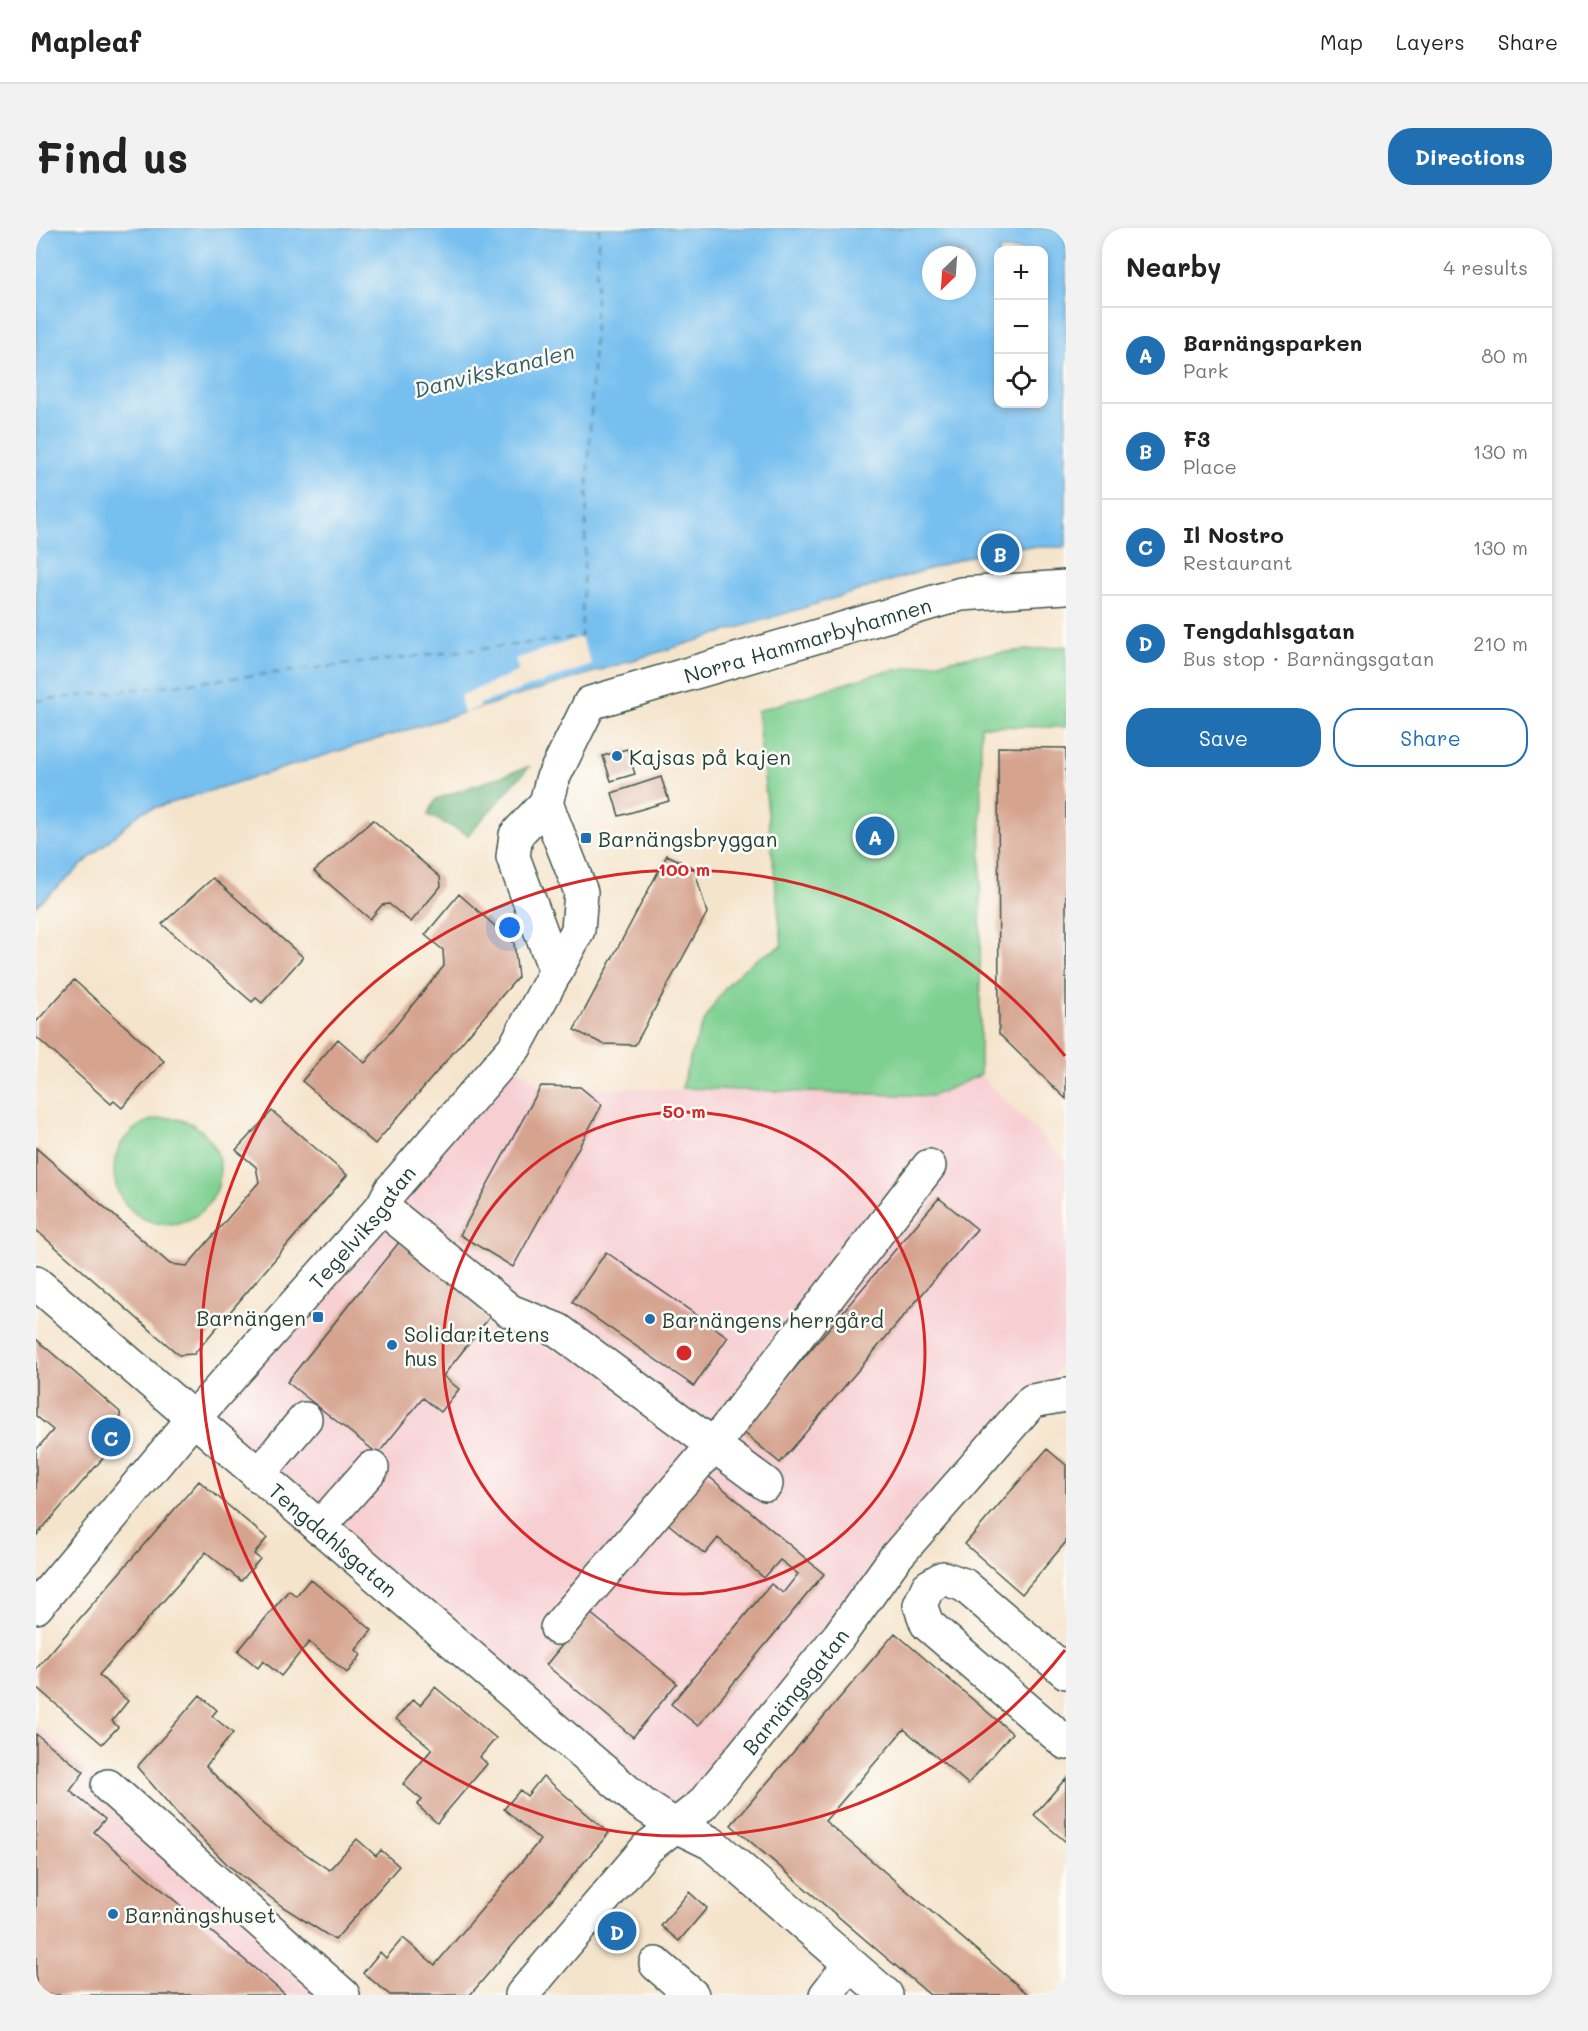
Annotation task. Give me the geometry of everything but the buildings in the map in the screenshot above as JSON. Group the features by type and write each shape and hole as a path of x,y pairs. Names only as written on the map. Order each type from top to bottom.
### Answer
{"street":[{"name":"Norra Hammarbyhamnen","path":"546,803 552,780 590,703 792,646 961,594 1066,587"},
{"name":"Tegelviksgatan","path":"36,1607 192,1419 382,1207 391,1191 515,1047 578,930 581,892 546,803"},
{"path":"546,803 516,835 513,857 556,972"},
{"path":"557,1628 712,1447 929,1166"},
{"path":"382,1207 510,1311 558,1330 766,1485"},
{"name":"Tengdahlsgatan","path":"36,1283 642,1804 676,1826 711,1843 886,1995"},
{"name":"Barnängsgatan","path":"522,1995 648,1847 702,1804 839,1636 895,1558 1032,1401 1066,1395"},
{"path":"258,1475 304,1419"},
{"path":"319,1528 372,1468"},
{"path":"1066,1672 964,1585 943,1578 928,1587 920,1605 927,1624 1066,1743"},
{"path":"108,1786 343,1995"},
{"path":"656,1964 692,1995"},
{"path":"826,1995 850,1964"}],"shaded area":[{"path":"504,1057 541,1086 932,1096 980,1075 1066,1161 1066,1360 698,1803 678,1820 196,1418"},
{"name":"Barnängshuset","path":"36,1724 339,1995 36,1995"}],"green space":[{"path":"1066,646 1066,727 981,726 980,1075 932,1096 682,1088 698,1036 714,1004 736,976 761,956 782,946 757,711 879,673 978,655"},
{"path":"530,766 468,835 428,815 436,799"},
{"path":"167,1118 187,1122 205,1133 216,1151 220,1171 216,1191 205,1209 187,1220 167,1224 147,1220 129,1209 118,1191 114,1171 118,1151 129,1133 147,1122"}],"water":[{"name":"Danvikskanalen","path":"36,228 1066,228 1066,547 1000,547 141,812 36,906"}],"pier":[{"path":"581,637 592,665 479,704 480,707 464,713 460,696 519,671 515,659"}],"ferry route":[{"path":"36,701 581,637 599,228"}],"place":[{"name":"F3","path":"1000,553"},
{"name":"Kajsas på kajen","path":"617,756"},
{"name":"Barnängsparken","path":"875,836"},
{"name":"Barnängsbryggan","path":"586,838"},
{"name":"Barnängen","path":"318,1317"},
{"name":"Barnängens herrgård","path":"650,1319"},
{"name":"Solidaritetens hus","path":"392,1345"},
{"name":"Il Nostro","path":"111,1437"},
{"name":"Barnängshuset","path":"113,1914"},
{"name":"Tengdahlsgatan","path":"617,1931"}]}
